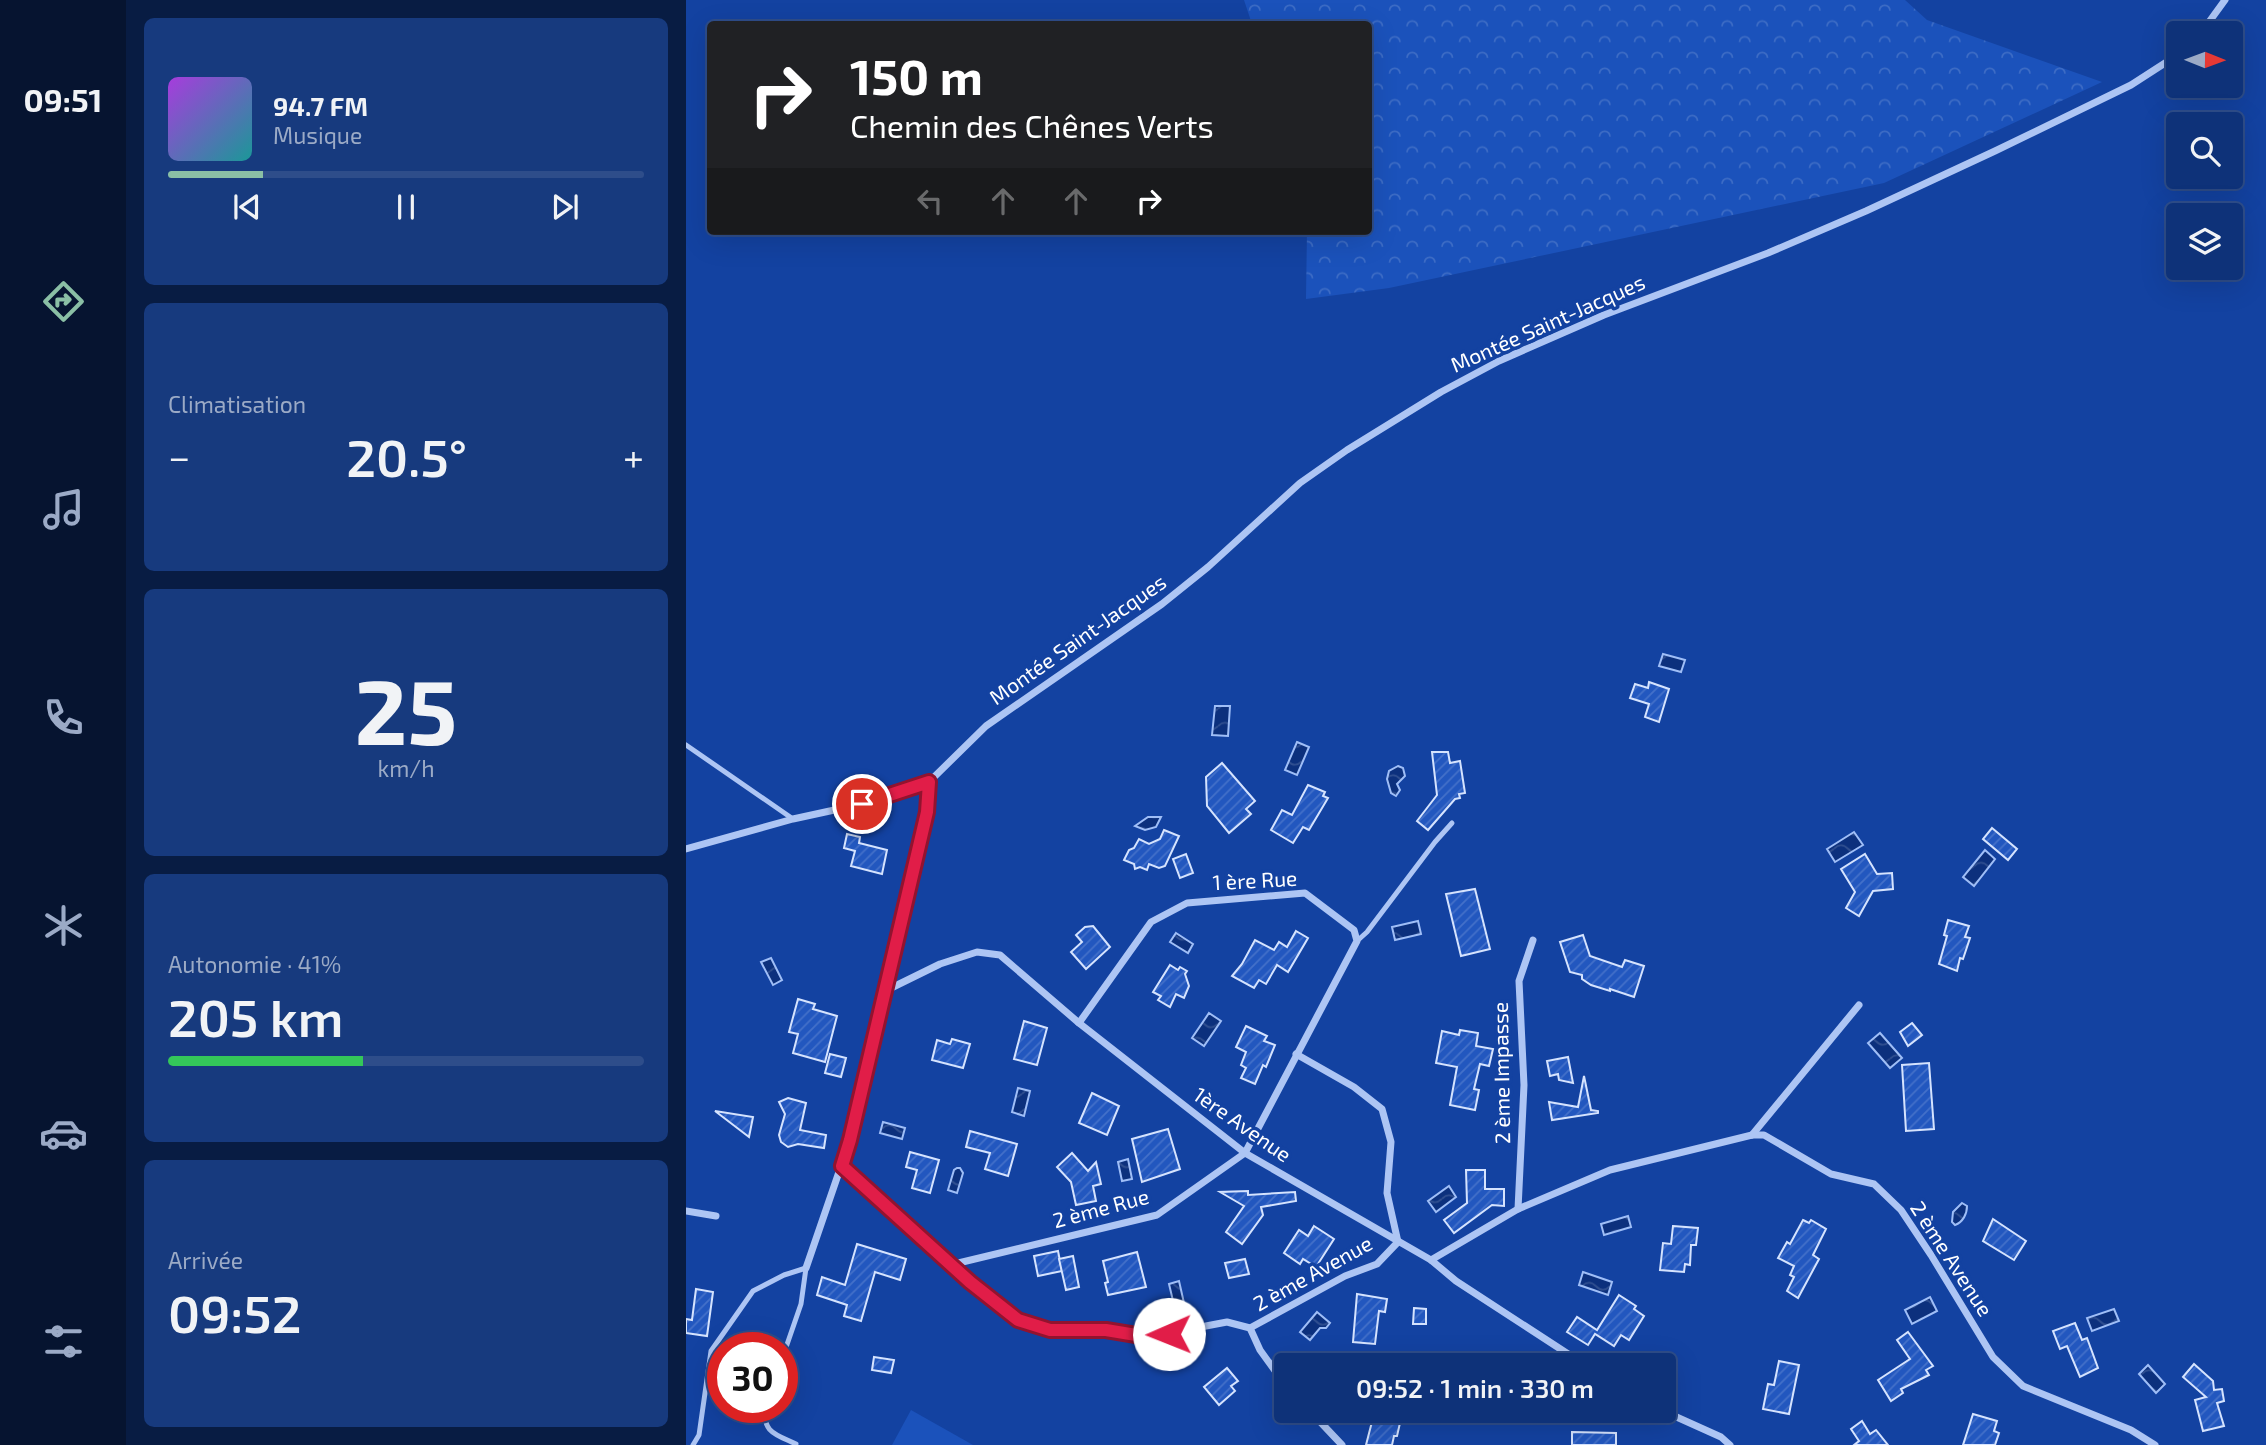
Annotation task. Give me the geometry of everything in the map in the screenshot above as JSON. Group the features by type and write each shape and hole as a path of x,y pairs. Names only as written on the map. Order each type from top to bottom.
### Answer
{"street":[{"path":"2210,21 2225,0"},
{"name":"Montée Saint-Jacques","path":"929,782 986,726 1162,604 1208,567 1300,484 1347,450 1441,392 1499,361 1604,314 1768,253 1866,211 2132,85 2166,63"},
{"path":"686,849 793,819 862,804 929,782 927,812 850,1140 806,1268"},
{"name":"1 ère Rue","path":"1079,1023 1151,922 1187,903 1305,893 1354,930 1357,941"},
{"name":"2 ème Impasse","path":"1518,1209 1524,1085 1519,981 1533,940"},
{"path":"1245,1153 1357,941"},
{"name":"1ère Avenue","path":"886,990 940,964 977,952 1000,955 1079,1023 1245,1153 1431,1260 1456,1281 1567,1353"},
{"path":"1431,1260 1518,1209 1610,1170 1752,1135 1859,1005"},
{"path":"1296,1054 1354,1087 1381,1109 1391,1142 1387,1193 1398,1242"},
{"name":"2 ème Avenue","path":"1752,1135 1764,1135 1831,1174 1874,1184 1900,1210 1931,1255 1993,1357 2023,1387 2131,1430 2155,1445"},
{"name":"2 ème Rue","path":"950,1265 1157,1214 1245,1153"},
{"name":"2 ème Avenue","path":"842,1166 990,1299 1018,1320 1050,1330 1106,1330 1148,1337 1227,1322 1250,1328 1345,1276 1377,1264 1398,1242"},
{"path":"686,1211 716,1216"},
{"path":"1250,1328 1260,1350 1274,1369"},
{"path":"1676,1417 1721,1437 1730,1445"},
{"path":"1321,1423 1342,1445"}],"lane":[{"path":"686,745 793,819"},
{"path":"1357,941 1367,932 1452,823"},
{"path":"693,1445 699,1435 711,1351 753,1292 784,1275 806,1268 801,1304 791,1332"},
{"path":"765,1423 772,1432 796,1444"}],"green space":[{"path":"1244,0 1905,0 1927,20 2102,82 1884,183 1389,288 1306,299 1307,235 1372,235 1372,21 1251,21"},
{"path":"911,1410 973,1445 892,1445"}],"water":[{"path":"1663,654 1685,660 1681,672 1659,666"},
{"path":"1215,706 1230,706 1228,736 1212,735"},
{"path":"1297,742 1309,747 1297,775 1285,770"},
{"path":"1398,766 1403,768 1405,776 1397,784 1400,790 1396,796 1391,793 1387,779 1389,771"},
{"path":"1148,817 1161,817 1156,827 1145,830 1135,826"},
{"path":"1854,832 1863,845 1835,862 1827,849"},
{"path":"1985,850 1995,859 1974,886 1963,877"},
{"path":"1418,921 1421,934 1395,940 1392,927"},
{"path":"1176,933 1193,944 1188,953 1170,942"},
{"path":"771,958 782,980 773,985 761,962"},
{"path":"1209,1013 1221,1021 1204,1046 1192,1038"},
{"path":"1880,1033 1902,1058 1890,1068 1868,1043"},
{"path":"1018,1088 1030,1091 1024,1116 1012,1112"},
{"path":"883,1122 905,1128 902,1139 880,1133"},
{"path":"1128,1159 1132,1179 1122,1181 1118,1162"},
{"path":"957,1168 963,1173 957,1193 948,1190"},
{"path":"1449,1186 1456,1197 1436,1212 1428,1201"},
{"path":"1962,1203 1967,1206 1966,1212 1962,1220 1955,1225 1952,1222 1953,1212"},
{"path":"1628,1216 1631,1227 1604,1235 1601,1224"},
{"path":"1583,1272 1612,1282 1608,1295 1579,1285"},
{"path":"1179,1281 1184,1303 1174,1305 1169,1284"},
{"path":"1930,1297 1937,1311 1912,1324 1905,1310"},
{"path":"2114,1309 2119,1321 2092,1331 2087,1318"},
{"path":"1317,1312 1330,1323 1326,1328 1320,1328 1310,1340 1300,1332"},
{"path":"2148,1365 2165,1384 2156,1393 2139,1374"}],"building":[{"path":"1649,682 1669,689 1659,722 1645,717 1649,704 1630,698 1635,684 1648,688"},
{"path":"1432,752 1448,752 1450,763 1460,761 1465,793 1459,794 1460,798 1455,799 1428,830 1417,821 1437,795"},
{"path":"1222,763 1255,801 1246,809 1251,814 1229,833 1207,806 1206,777"},
{"path":"1308,785 1325,792 1323,796 1328,798 1309,830 1303,827 1293,843 1271,830 1282,810 1292,815"},
{"path":"1992,828 2017,849 2008,860 1983,839"},
{"path":"1164,830 1179,836 1165,866 1159,868 1149,864 1147,870 1140,867 1135,869 1134,864 1124,860 1139,839 1149,844 1160,839"},
{"path":"847,834 860,837 859,843 887,850 882,874 851,866 855,851 844,848"},
{"path":"1186,854 1193,873 1180,878 1173,859"},
{"path":"1865,854 1877,874 1892,873 1893,889 1873,891 1859,916 1846,908 1855,892 1841,869"},
{"path":"1475,889 1490,949 1461,956 1446,894"},
{"path":"1948,920 1969,926 1965,937 1970,938 1957,971 1939,964 1947,936 1944,935"},
{"path":"1093,926 1110,947 1086,969 1071,952 1082,942 1076,935 1085,927"},
{"path":"1296,931 1308,938 1288,972 1277,965 1266,984 1259,980 1254,988 1232,976 1255,940 1274,950 1279,942 1287,947"},
{"path":"1583,935 1590,956 1622,967 1625,960 1644,966 1634,997 1591,985 1582,979 1582,975 1570,972 1560,942"},
{"path":"1170,965 1187,971 1185,974 1189,986 1184,998 1176,994 1170,1007 1158,1000 1161,996 1153,992"},
{"path":"798,999 815,1004 813,1009 837,1016 825,1062 793,1053 798,1034 789,1032"},
{"path":"1024,1021 1047,1028 1037,1065 1014,1059"},
{"path":"1912,1023 1922,1035 1908,1046 1900,1032"},
{"path":"1246,1026 1267,1036 1264,1041 1275,1045 1255,1084 1241,1078 1246,1068 1241,1065 1246,1052 1236,1047"},
{"path":"1460,1030 1478,1033 1476,1046 1493,1049 1489,1066 1480,1064 1474,1089 1479,1090 1475,1110 1450,1105 1457,1067 1436,1063 1442,1031 1459,1035"},
{"path":"952,1039 970,1044 963,1068 932,1060 937,1040 950,1044"},
{"path":"830,1054 846,1058 841,1077 825,1073"},
{"path":"1568,1057 1573,1083 1559,1080 1558,1074 1550,1076 1547,1061"},
{"path":"1929,1063 1934,1129 1906,1131 1902,1065"},
{"path":"1584,1076 1591,1110 1598,1113 1552,1120 1549,1102 1578,1107"},
{"path":"1092,1093 1119,1106 1107,1135 1079,1123"},
{"path":"788,1098 806,1103 800,1130 826,1135 824,1148 798,1144 788,1147 781,1142 779,1135 785,1114 779,1102"},
{"path":"715,1111 753,1117 749,1137"},
{"path":"1168,1129 1180,1169 1142,1182 1132,1139"},
{"path":"970,1131 1017,1144 1008,1176 985,1169 990,1153 966,1147"},
{"path":"910,1152 939,1160 930,1193 912,1188 917,1170 906,1167"},
{"path":"1072,1153 1088,1171 1096,1162 1101,1184 1093,1186 1096,1201 1076,1205 1071,1182 1057,1167"},
{"path":"1466,1170 1485,1170 1485,1189 1504,1189 1504,1206 1492,1205 1454,1233 1444,1220 1467,1203"},
{"path":"1248,1191 1248,1195 1295,1192 1296,1201 1261,1207 1263,1215 1242,1244 1226,1232 1244,1206 1220,1192"},
{"path":"1993,1219 2026,1241 2014,1260 1983,1241"},
{"path":"1803,1220 1809,1223 1811,1220 1826,1229 1813,1255 1819,1259 1798,1298 1787,1291 1794,1277 1790,1275 1794,1266 1778,1258 1787,1242 1790,1244"},
{"path":"1314,1226 1334,1239 1316,1267 1303,1259 1300,1264 1284,1253 1299,1230 1308,1236"},
{"path":"1673,1226 1698,1228 1696,1245 1691,1245 1690,1265 1685,1264 1684,1272 1660,1270 1663,1243 1671,1244"},
{"path":"857,1244 906,1259 900,1280 875,1272 861,1321 844,1316 847,1305 817,1295 822,1277 845,1285"},
{"path":"1058,1251 1062,1271 1038,1276 1034,1256"},
{"path":"1137,1252 1146,1287 1108,1295 1103,1261"},
{"path":"1073,1256 1079,1287 1066,1290 1059,1259"},
{"path":"1245,1259 1249,1274 1229,1278 1225,1263"},
{"path":"696,1289 713,1292 707,1336 686,1333 686,1319 692,1320"},
{"path":"1357,1294 1387,1299 1385,1312 1379,1311 1375,1344 1353,1342"},
{"path":"1619,1295 1636,1306 1634,1309 1644,1316 1629,1340 1621,1335 1614,1346 1595,1334 1588,1345 1567,1332 1577,1317 1597,1330"},
{"path":"1414,1308 1426,1309 1426,1324 1413,1324"},
{"path":"2075,1323 2082,1340 2087,1338 2098,1368 2080,1377 2067,1346 2060,1349 2053,1331"},
{"path":"1908,1332 1933,1366 1926,1370 1929,1375 1901,1389 1903,1393 1891,1401 1878,1380 1910,1359 1897,1340"},
{"path":"874,1357 894,1360 891,1373 872,1370"},
{"path":"1779,1361 1799,1365 1789,1414 1763,1409 1768,1384 1774,1385"},
{"path":"2194,1364 2213,1381 2214,1390 2222,1389 2224,1401 2217,1403 2224,1426 2203,1431 2195,1400 2206,1397 2183,1377"},
{"path":"1227,1368 1238,1381 1231,1386 1235,1391 1219,1405 1204,1387"},
{"path":"1973,1414 1997,1421 1994,1431 1999,1433 1995,1445 1963,1445"},
{"path":"1862,1421 1870,1434 1876,1430 1888,1445 1854,1445 1859,1441 1851,1429"},
{"path":"1372,1423 1400,1423 1392,1445 1366,1445"},
{"path":"1572,1432 1616,1433 1616,1445 1572,1445"}],"route":[{"path":"862,804 929,782 927,812 842,1166 970,1282 1018,1320 1050,1330 1106,1330 1148,1337 1169,1334"}]}
